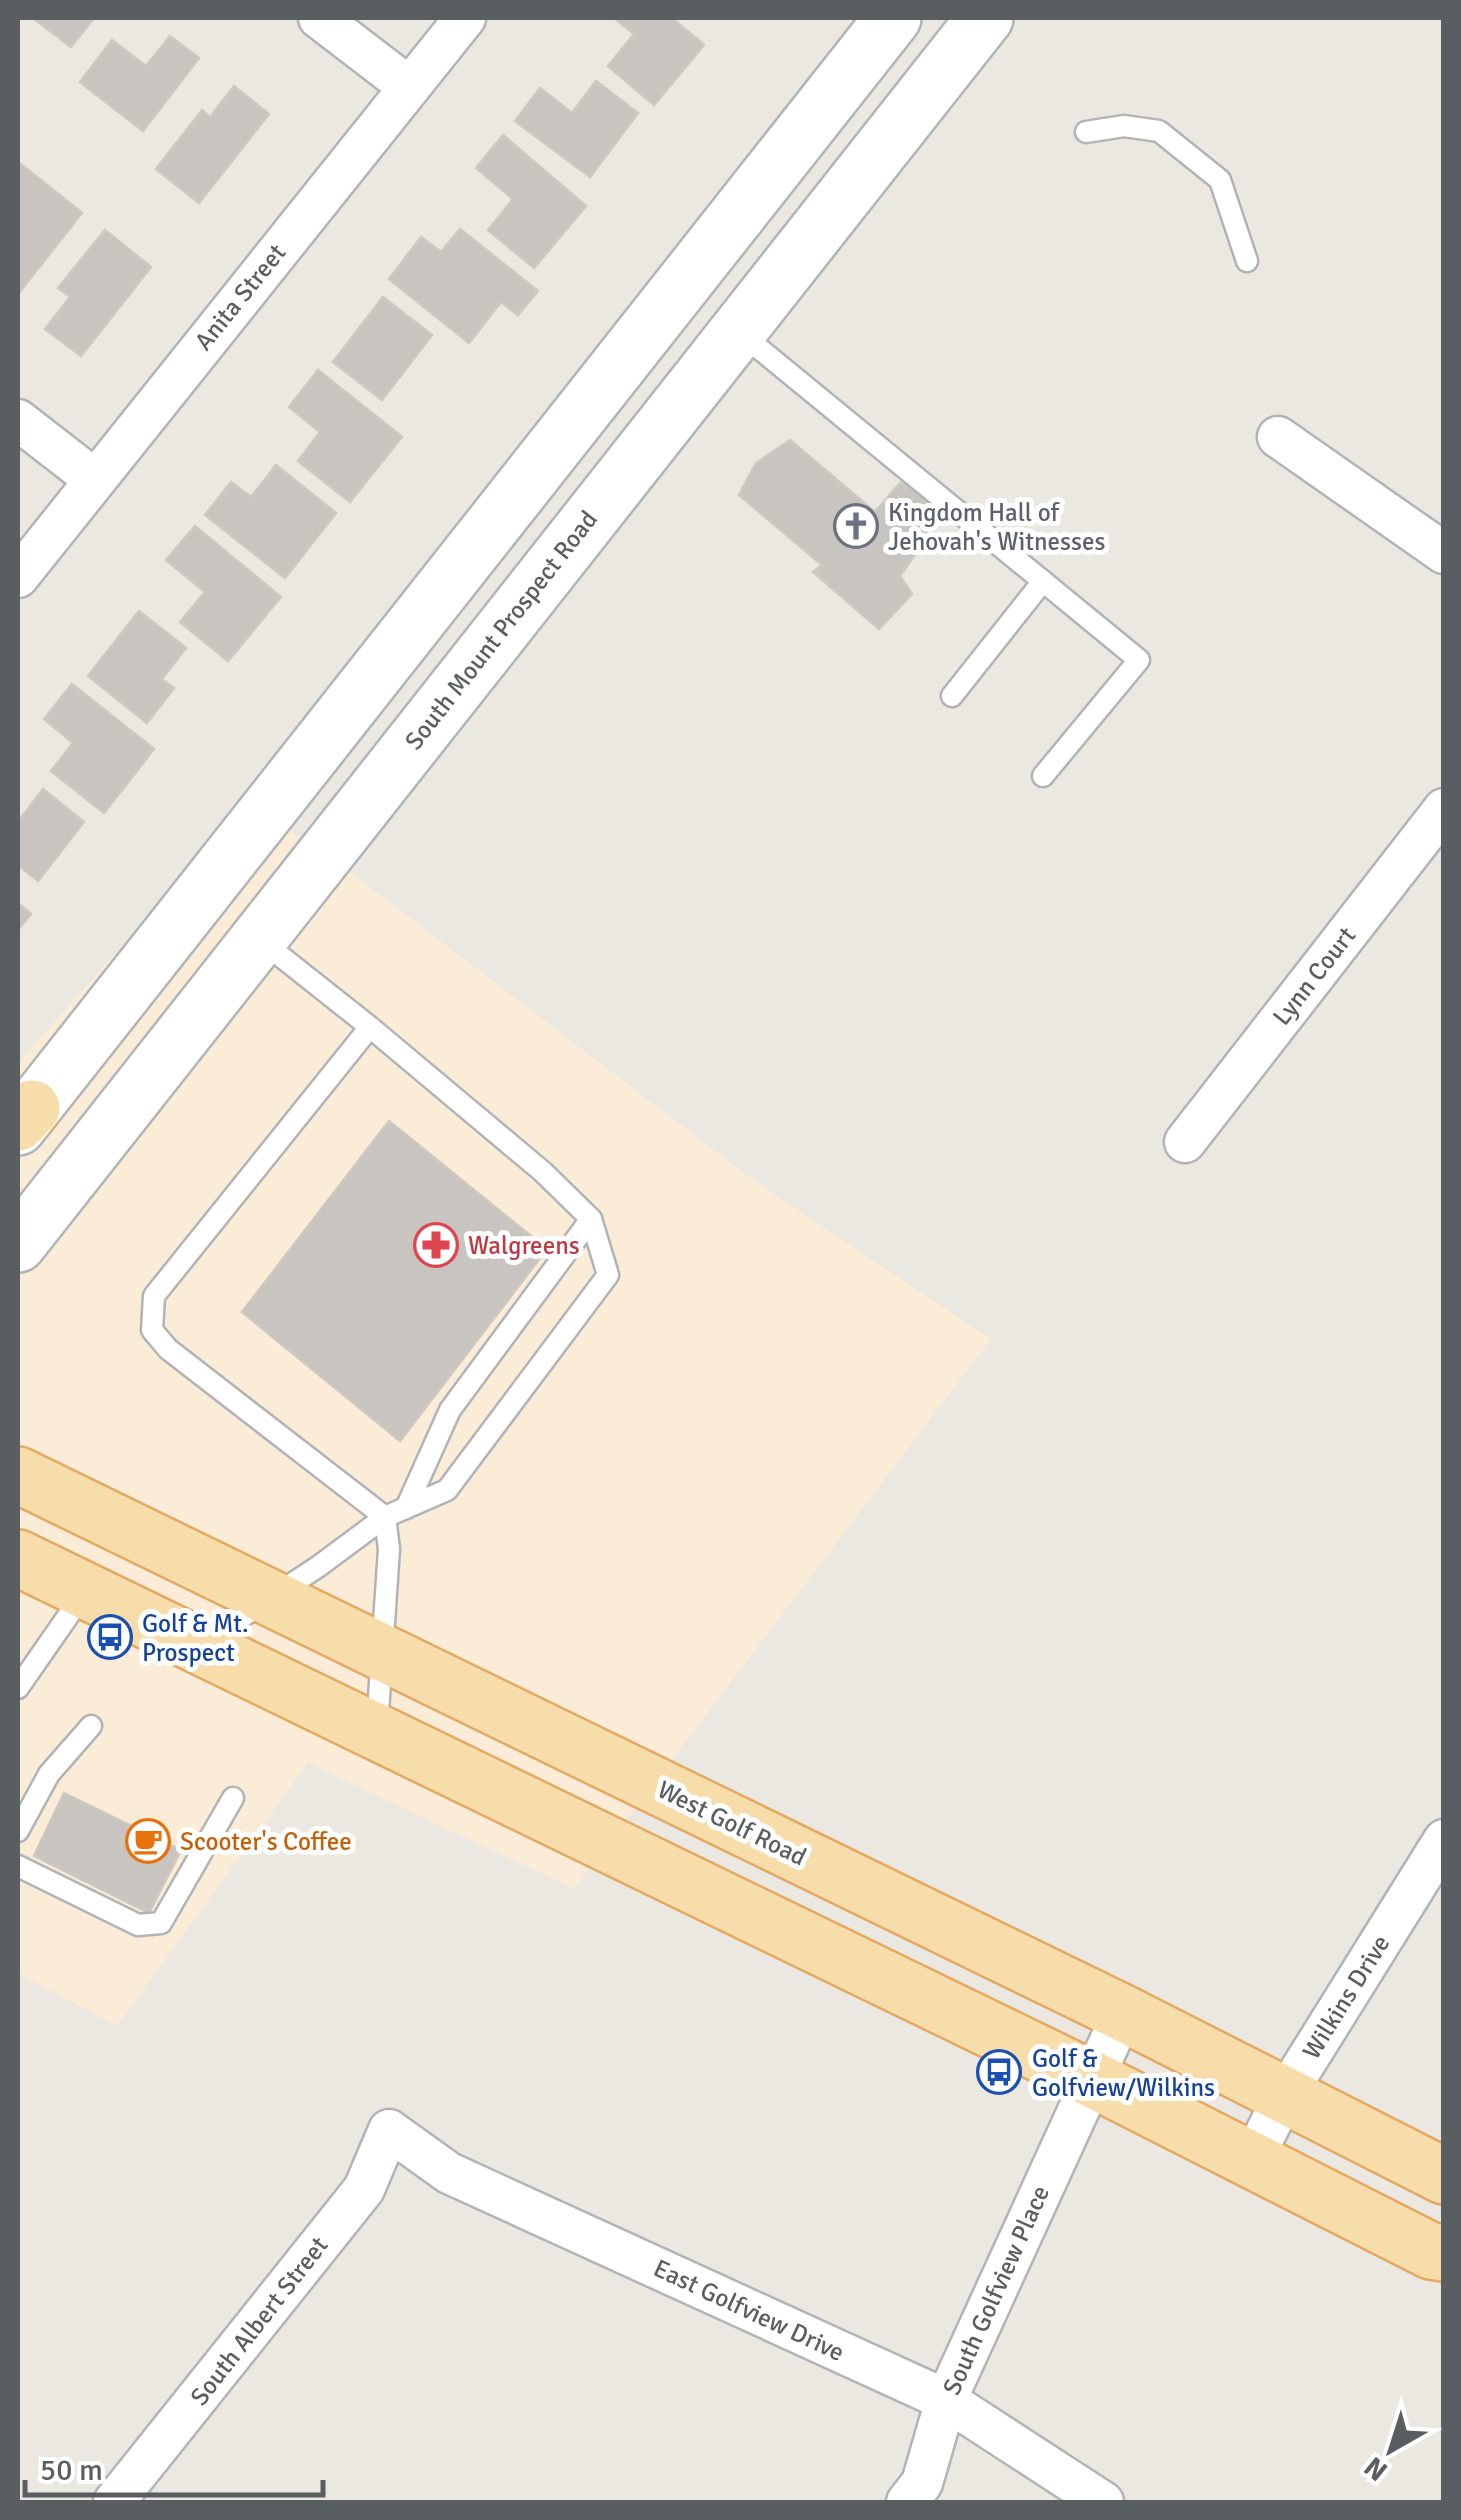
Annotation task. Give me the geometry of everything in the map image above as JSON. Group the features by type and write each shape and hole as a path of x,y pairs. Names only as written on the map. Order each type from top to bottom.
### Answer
{"main road":[{"path":"22,1119 893,18"},
{"name":"South Mount Prospect Road","path":"18,1244 986,18"},
{"name":"West Golf Road","path":"19,1475 1123,2014 1444,2176"},
{"path":"18,1558 1092,2079 1431,2251 1444,2253"}],"street":[{"path":"320,18 408,87"},
{"name":"Anita Street","path":"18,577 465,18"},
{"path":"18,420 94,479"},
{"path":"1278,437 1444,553"},
{"name":"Lynn Court","path":"1185,1142 1444,810"},
{"name":"Wilkins Drive","path":"1253,2158 1285,2095 1444,1840"},
{"name":"South Golfview Place","path":"907,2502 922,2483 946,2400 1123,2014"},
{"name":"East Golfview Drive","path":"389,2130 449,2173 946,2400 1102,2502"},
{"name":"South Albert Street","path":"114,2502 364,2189 389,2130"}],"lane":[{"path":"1086,132 1124,126 1159,132 1220,180 1247,261"},
{"path":"738,331 1140,660 1043,776"},
{"path":"952,696 1044,581"},
{"path":"198,1646 385,1517 446,1490 608,1275 591,1219 544,1172 258,937"},
{"path":"370,1027 154,1296 152,1330 168,1349 385,1517 388,1549 377,1733"},
{"path":"406,1508 450,1410 591,1219"},
{"path":"18,1688 85,1591"},
{"path":"18,1831 48,1774 91,1726"},
{"path":"18,1866 138,1925 162,1923 233,1798"}],"shaded area":[{"path":"246,800 345,868 752,1179 991,1339 574,1889 308,1763 117,2026 18,1973 18,1063"}],"building":[{"path":"33,18 94,18 71,47"},
{"path":"614,18 672,18 704,45 654,105 608,66 634,34"},
{"path":"170,36 199,58 143,131 80,82 112,40 146,66"},
{"path":"596,81 638,113 590,177 515,121 540,88 572,113"},
{"path":"234,86 269,114 199,203 156,169 202,110 210,117"},
{"path":"503,135 586,206 534,268 488,230 513,199 476,168"},
{"path":"18,162 82,213 18,294"},
{"path":"460,229 538,291 518,315 501,302 469,343 389,279 421,237 441,252"},
{"path":"105,230 151,267 81,356 45,329 70,297 58,288"},
{"path":"383,297 432,335 382,400 333,362"},
{"path":"318,370 402,437 350,502 298,461 320,432 289,407"},
{"name":"Kingdom Hall of Jehovah's Witnesses","path":"790,440 875,512 900,483 928,496 944,514 900,576 912,594 879,629 813,572 822,565 739,495 756,463"},
{"path":"276,465 336,513 285,578 205,515 231,482 251,497"},
{"path":"195,526 281,597 228,661 180,622 205,592 166,560"},
{"path":"139,611 186,648 162,679 174,688 147,723 88,676"},
{"path":"72,684 154,749 104,813 51,771 73,743 44,719"},
{"path":"43,789 84,822 38,881 18,865 18,822"},
{"path":"18,903 31,914 18,930"},
{"name":"Walgreens","path":"389,1121 547,1249 400,1441 242,1312"},
{"path":"64,1793 181,1850 149,1913 34,1856"}],"place":[{"name":"Kingdom Hall of Jehovah's Witnesses","path":"856,526"},
{"name":"Walgreens","path":"436,1245"},
{"name":"Golf & Mt. Prospect","path":"110,1637"},
{"name":"Scooter's Coffee","path":"148,1841"},
{"name":"Golf & Golfview/Wilkins","path":"999,2072"}]}
